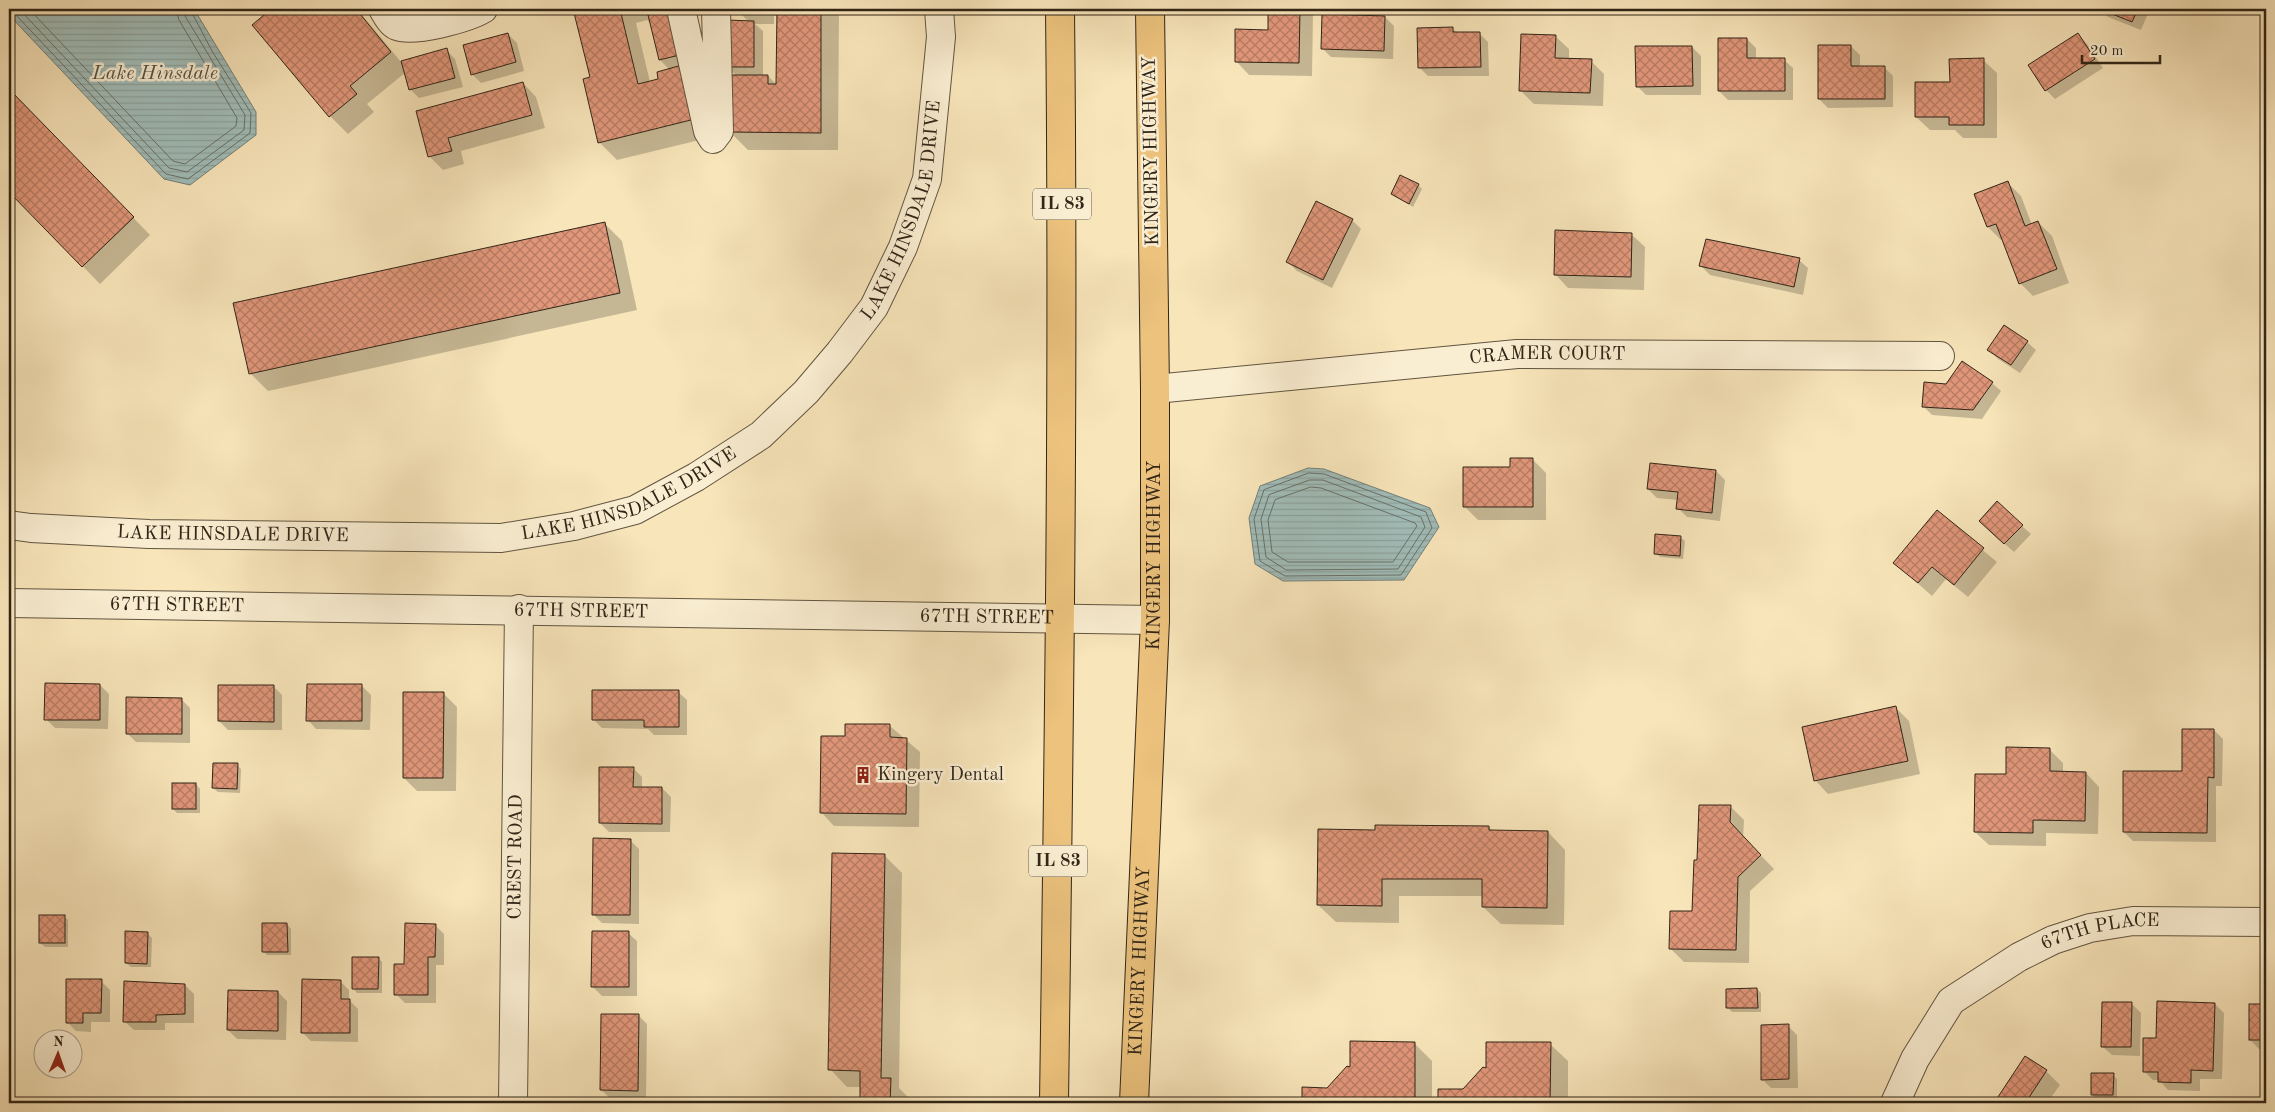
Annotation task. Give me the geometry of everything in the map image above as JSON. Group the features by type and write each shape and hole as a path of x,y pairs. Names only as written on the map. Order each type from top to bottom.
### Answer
{"highway":[{"name":"IL 83","path":"1054,1103 1061,618 1062,268 1060,9"},
{"name":"KINGERY HIGHWAY","path":"1134,1103 1155,620 1155,389 1150,9"}],"street":[{"path":"383,9 395,26 407,29 472,16 483,9"},
{"path":"681,9 708,131 713,139 719,131 716,9"},
{"name":"LAKE HINSDALE DRIVE","path":"9,525 31,528 149,534 501,538 574,526 635,510 689,481 767,429 806,392 840,352 874,307 903,247 926,179 940,37 939,9"},
{"name":"CRAMER COURT","path":"1155,389 1517,354 1940,356"},
{"name":"67TH STREET","path":"9,603 519,609 1155,620"},
{"name":"CREST ROAD","path":"513,1103 519,609"},
{"name":"67TH PLACE","path":"1895,1103 1915,1059 1951,1001 2019,957 2053,940 2090,928 2133,921 2266,922"}],"water":[{"name":"Lake Hinsdale","path":"9,9 194,9 256,112 256,135 190,185 164,179 9,15"},
{"path":"1308,468 1324,469 1430,508 1439,527 1404,580 1283,581 1255,564 1249,518 1260,486"}],"building":[{"path":"271,9 356,9 391,52 350,86 357,94 329,117 252,25"},
{"path":"573,9 620,9 638,84 658,79 657,72 682,65 695,119 598,143 583,79 590,77"},
{"path":"673,9 684,54 659,60 648,15"},
{"path":"777,9 821,9 821,133 729,132 729,75 768,75 768,84 776,84"},
{"path":"1268,9 1300,9 1299,63 1235,62 1235,29 1268,30"},
{"path":"2100,9 2138,9 2132,22"},
{"path":"1322,14 1385,16 1384,51 1321,49"},
{"path":"726,20 754,21 754,67 726,67"},
{"path":"1453,27 1453,32 1480,32 1481,67 1418,68 1417,28"},
{"path":"508,33 516,62 471,75 463,45"},
{"path":"2078,33 2095,59 2045,91 2028,65"},
{"path":"1521,34 1556,35 1555,58 1592,59 1590,93 1519,91"},
{"path":"1718,38 1747,38 1747,58 1785,58 1785,91 1718,91"},
{"path":"1818,45 1851,45 1851,66 1885,66 1885,99 1818,99"},
{"path":"1635,46 1692,46 1693,86 1636,87"},
{"path":"447,48 455,78 409,90 401,61"},
{"path":"1984,58 1984,125 1949,125 1949,117 1915,117 1915,82 1950,82 1949,59"},
{"path":"523,82 532,115 448,138 452,151 428,157 416,111"},
{"path":"9,89 134,217 82,267 9,192"},
{"path":"1400,175 1419,184 1409,204 1391,194"},
{"path":"2008,181 2025,226 2038,221 2057,269 2019,284 1996,224 1987,227 1974,194"},
{"path":"1316,201 1353,219 1323,280 1286,262"},
{"path":"605,222 620,293 249,374 233,303"},
{"path":"1555,230 1632,233 1631,277 1554,275"},
{"path":"1706,239 1800,258 1794,287 1699,266"},
{"path":"2004,325 2028,341 2011,365 1987,350"},
{"path":"1962,361 1993,382 1973,410 1922,407 1924,382 1946,384"},
{"path":"1510,458 1533,458 1533,507 1463,507 1463,467 1510,467"},
{"path":"1650,463 1716,470 1712,513 1676,509 1678,492 1647,489"},
{"path":"1997,501 2023,525 2004,544 1979,521"},
{"path":"1937,510 1984,548 1954,585 1932,567 1918,583 1893,563"},
{"path":"1655,534 1681,536 1680,556 1654,554"},
{"path":"45,683 100,684 100,720 44,720"},
{"path":"307,684 362,684 362,721 306,721"},
{"path":"218,685 274,685 274,722 218,721"},
{"path":"592,690 679,690 679,727 644,727 644,720 592,720"},
{"path":"403,692 444,692 443,778 403,778"},
{"path":"126,697 182,698 182,734 126,734"},
{"path":"1896,706 1908,761 1814,781 1802,727"},
{"name":"Kingery Dental","path":"845,724 890,724 890,737 907,738 906,814 820,813 821,736 845,736"},
{"path":"2182,729 2214,729 2214,778 2208,777 2207,833 2123,832 2123,771 2182,771"},
{"path":"2006,747 2050,748 2050,771 2086,772 2085,821 2033,820 2033,833 1974,832 1975,774 2006,774"},
{"path":"213,763 238,763 237,789 212,788"},
{"path":"599,767 634,767 633,787 662,787 662,824 599,823"},
{"path":"2263,778 2266,778 2266,833 2262,833"},
{"path":"172,783 196,783 196,809 172,809"},
{"path":"1699,805 1731,805 1730,822 1761,855 1738,877 1736,950 1669,949 1670,911 1692,911 1694,860 1697,860"},
{"path":"1375,825 1489,826 1489,830 1548,831 1547,908 1482,907 1482,879 1382,879 1382,906 1317,905 1318,829 1375,830"},
{"path":"593,838 631,839 630,915 592,915"},
{"path":"832,853 885,854 881,1078 891,1078 890,1103 860,1103 860,1071 828,1070"},
{"path":"39,915 65,915 65,943 39,943"},
{"path":"262,923 287,923 288,952 262,952"},
{"path":"405,923 436,924 435,957 428,957 428,995 394,995 394,964 404,964"},
{"path":"125,931 148,932 147,964 125,963"},
{"path":"592,931 629,931 629,987 591,987"},
{"path":"352,957 379,957 378,989 352,989"},
{"path":"66,979 102,979 101,1013 83,1013 83,1023 66,1023"},
{"path":"302,979 341,980 341,999 350,999 350,1033 301,1033"},
{"path":"124,981 185,984 185,1014 156,1015 156,1022 123,1022"},
{"path":"1757,988 1758,1008 1726,1008 1726,989"},
{"path":"228,990 278,991 278,1031 227,1030"},
{"path":"2157,1001 2215,1003 2213,1071 2191,1070 2191,1083 2158,1082 2158,1072 2143,1072 2143,1038 2156,1038"},
{"path":"2102,1002 2132,1002 2131,1047 2101,1047"},
{"path":"2249,1004 2266,1004 2266,1040 2249,1040"},
{"path":"601,1014 639,1014 638,1091 600,1090"},
{"path":"1789,1024 1789,1079 1761,1080 1761,1025"},
{"path":"1350,1041 1415,1042 1415,1103 1302,1103 1302,1087 1327,1088 1347,1066 1350,1067"},
{"path":"1486,1042 1551,1042 1550,1103 1438,1103 1438,1089 1463,1089 1483,1067 1486,1068"},
{"path":"2025,1056 2047,1070 2026,1102 2028,1103 1994,1103"},
{"path":"2091,1073 2114,1073 2113,1095 2091,1095"}],"place":[{"name":"Kingery Dental","path":"863,775"}]}
